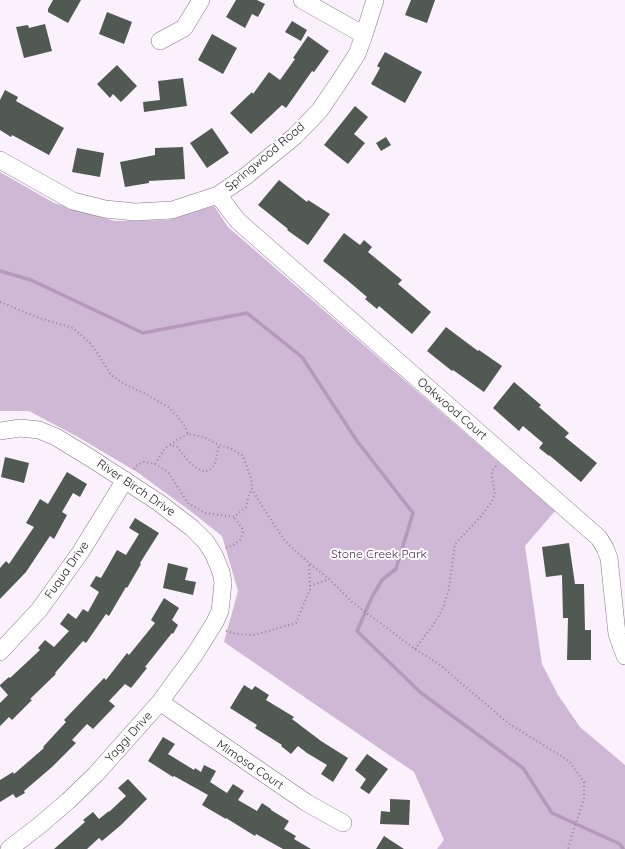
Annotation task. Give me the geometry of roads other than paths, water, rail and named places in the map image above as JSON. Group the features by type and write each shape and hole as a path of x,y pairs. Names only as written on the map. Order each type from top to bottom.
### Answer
{"street":[{"path":"160,41 184,28 201,0"},
{"path":"302,0 364,35"},
{"name":"Springwood Road","path":"0,160 73,201 105,209 135,212 172,210 218,196 246,176 295,136 320,110 344,76 357,54 375,0"},
{"name":"Oakwood Court","path":"218,196 238,221 599,538 609,558 612,581 620,611 617,634 625,656"},
{"name":"River Birch Drive","path":"0,431 20,428 39,430 56,437 128,476 158,502 192,528 206,542 214,555 221,572 223,582 221,602"},
{"name":"Fuqua Drive","path":"0,652 39,610 80,553 128,476"},
{"name":"Yaggi Drive","path":"9,849 46,820 96,774 160,702 196,654 216,622 220,611 221,602"},
{"name":"Mimosa Court","path":"160,702 307,803 343,823"}],"waterway":[{"path":"0,271 31,280 143,333 247,313 302,357 357,441 413,513 396,569 382,580 372,597 357,631 420,692 523,768 552,813 620,844 623,849"}],"park label":[{"name":"Stone Creek Park","path":"379,554"}]}
